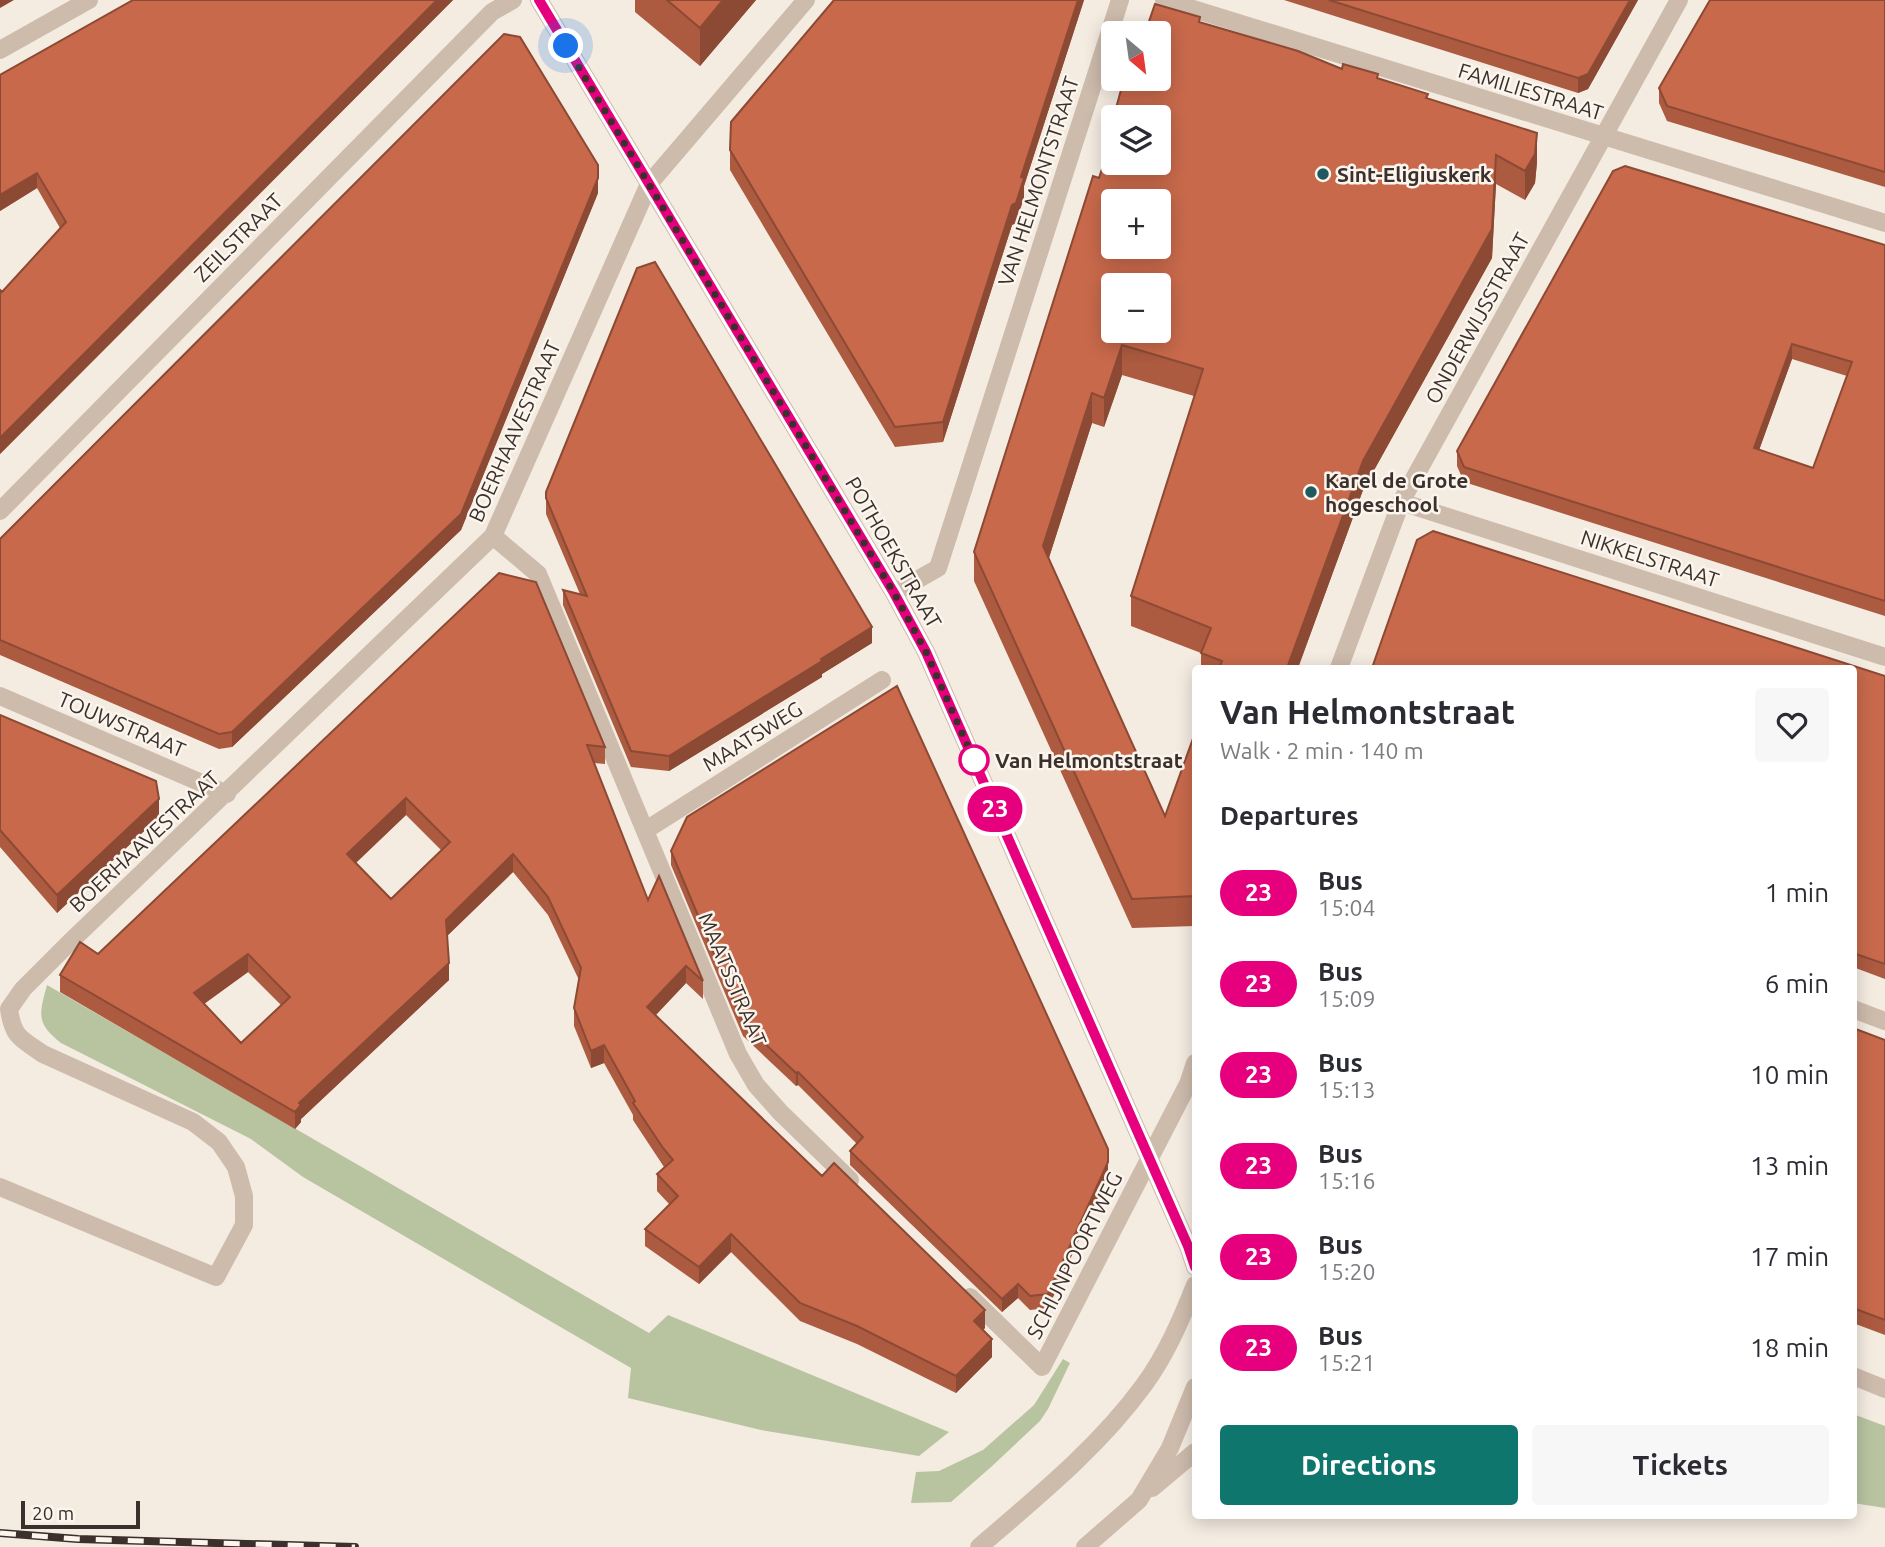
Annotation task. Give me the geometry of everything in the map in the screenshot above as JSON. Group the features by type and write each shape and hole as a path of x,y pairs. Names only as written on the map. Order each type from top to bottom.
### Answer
{"street":[{"path":"0,50 89,0"},
{"name":"ZEILSTRAAT","path":"0,512 492,12 513,0"},
{"name":"POTHOEKSTRAAT","path":"539,0 894,593 926,652 1149,1157"},
{"name":"BOERHAAVESTRAAT","path":"0,1187 216,1278 244,1225 244,1196 236,1167 219,1142 193,1122 43,1054 23,1040 11,1027 9,1009 23,989 70,942 493,536 649,184 806,0"},
{"name":"VAN HELMONTSTRAAT","path":"894,593 938,568 1120,0"},
{"name":"FAMILIESTRAAT","path":"1164,0 1885,223"},
{"name":"ONDERWIJSSTRAAT","path":"1340,665 1401,502 1679,0"},
{"name":"NIKKELSTRAAT","path":"1401,502 1885,657"},
{"name":"MAATSSTRAAT","path":"493,536 538,574 738,1054 756,1085 780,1112 858,1188"},
{"name":"MAATSWEG","path":"646,830 882,680"},
{"name":"TOUWSTRAAT","path":"0,696 227,794"},
{"path":"1857,1010 1885,1021"},
{"path":"1149,1157 1192,1072"},
{"name":"SCHIJNPOORTWEG","path":"1149,1157 1192,1258"},
{"name":"SCHIJNPOORTWEG","path":"955,1282 1042,1367 1149,1157"},
{"path":"979,1547 1077,1460 1144,1385 1166,1349 1192,1292"},
{"path":"1857,1378 1885,1388"},
{"path":"1139,1500 1170,1448 1192,1394"},
{"path":"1085,1547 1192,1455"}],"green space":[{"path":"47,985 649,1333 668,1315 949,1432 919,1456 761,1430 628,1398 631,1368 303,1177 251,1139 61,1043 43,1024 41,1011"},
{"path":"1063,1359 1070,1363 1040,1421 951,1502 911,1503 916,1472 939,1471 983,1450 1034,1405"},
{"path":"1857,1416 1885,1426 1885,1508 1857,1504"}],"building":[{"path":"133,0 437,0 0,438 0,290 2,292 66,222 37,173 0,195 0,75"},
{"path":"667,0 723,0 700,28"},
{"path":"834,0 1078,0 1021,177 1024,178 1016,203 1012,205 943,422 895,427 730,150 731,122"},
{"path":"1329,0 1630,0 1588,74 1578,78"},
{"path":"1710,0 1885,0 1885,172 1667,106 1659,88"},
{"path":"1155,4 1200,17 1199,22 1298,51 1342,69 1343,64 1378,74 1377,78 1428,94 1426,98 1537,133 1535,154 1525,171 1496,155 1492,229 1363,461 1288,665 1220,665 1222,661 1201,653 1211,628 1131,596 1203,369 1122,345 1104,398 1092,393 1043,546 1165,816 1192,741 1192,896 1132,899 974,552 1093,176 1099,178 1101,172 1101,175 1171,175 1171,105 1117,105 1121,91 1171,91 1171,21 1149,21"},
{"path":"504,34 520,37 598,165 598,178 461,514 232,732 219,734 0,640 0,539"},
{"path":"1625,166 1885,245 1885,601 1464,467 1457,451 1613,171","holes":["1792,344 1852,362 1813,468 1754,448"]},
{"path":"655,262 872,627 669,756 631,751 563,590 587,596 546,498 546,492 637,268"},
{"path":"1433,531 1851,665 1373,665 1417,540"},
{"path":"499,573 536,582 605,747 587,745 648,900 659,876 703,981 686,966 647,1007 822,1176 834,1163 985,1310 974,1321 992,1339 956,1376 857,1326 800,1303 731,1234 699,1267 645,1229 678,1196 657,1174 673,1160 633,1103 635,1101 604,1045 591,1051 574,1008 581,968 548,897 513,854 446,920 449,963 299,1103 301,1105 295,1112 60,975 80,942 98,954","holes":["406,798 450,842 391,899 347,854","248,954 290,997 241,1043 194,993"]},
{"path":"1857,667 1885,676 1885,964 1857,954"},
{"path":"897,686 1108,1149 1108,1162 1048,1294 1030,1296 1018,1284 1002,1299 850,1151 863,1137 798,1072 743,1023 671,851 687,817"},
{"path":"0,715 156,781 159,799 57,895 0,830"},
{"path":"1857,1030 1885,1040 1885,1320 1857,1310"}],"railway":[{"path":"0,1533 78,1539 355,1547"}],"bus line":[{"name":"23","path":"539,0 894,593 926,652 1192,1258"}],"place":[{"name":"Sint-Eligiuskerk","path":"1323,174"},
{"name":"Karel de Grote hogeschool","path":"1311,492"},
{"name":"Van Helmontstraat","path":"974,760"}],"route":[{"path":"566,46 894,593 926,652 974,760"}]}
